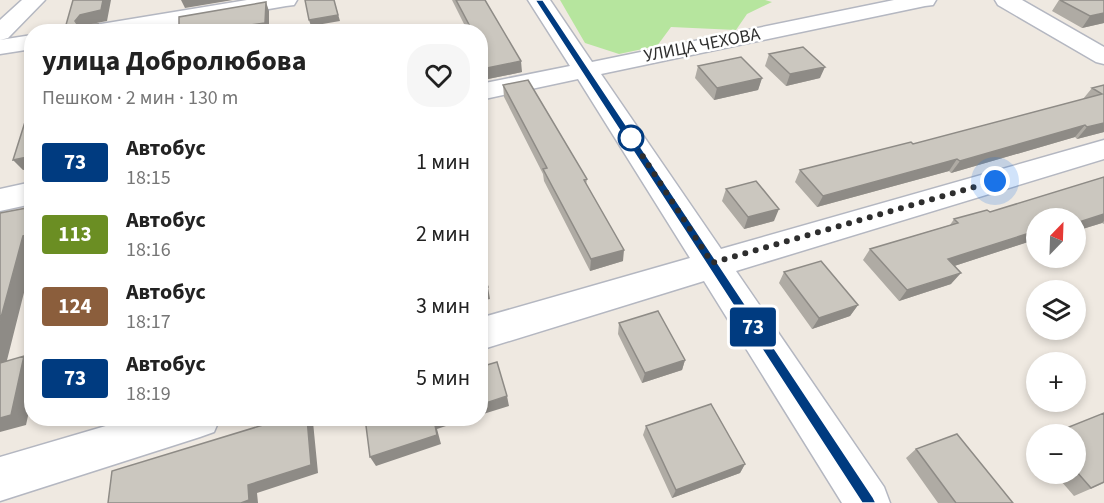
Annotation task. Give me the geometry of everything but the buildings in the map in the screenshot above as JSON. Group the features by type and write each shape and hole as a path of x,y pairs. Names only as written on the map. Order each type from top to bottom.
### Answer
{"street":[{"path":"0,33 34,0"},
{"path":"143,24 286,0"},
{"path":"539,0 868,503"},
{"name":"УЛИЦА ЧЕХОВА","path":"488,90 925,0"},
{"path":"1006,0 1104,57"},
{"path":"0,47 24,43"},
{"path":"488,332 712,263 1104,149"},
{"path":"0,200 24,195"},
{"path":"0,479 174,426"}],"green space":[{"path":"560,0 765,0 772,2 747,14 736,30 671,27 657,46 619,54 585,43"}],"bus line":[{"name":"73","path":"539,0 868,503"}],"route":[{"path":"631,138 712,263 995,181"}]}
